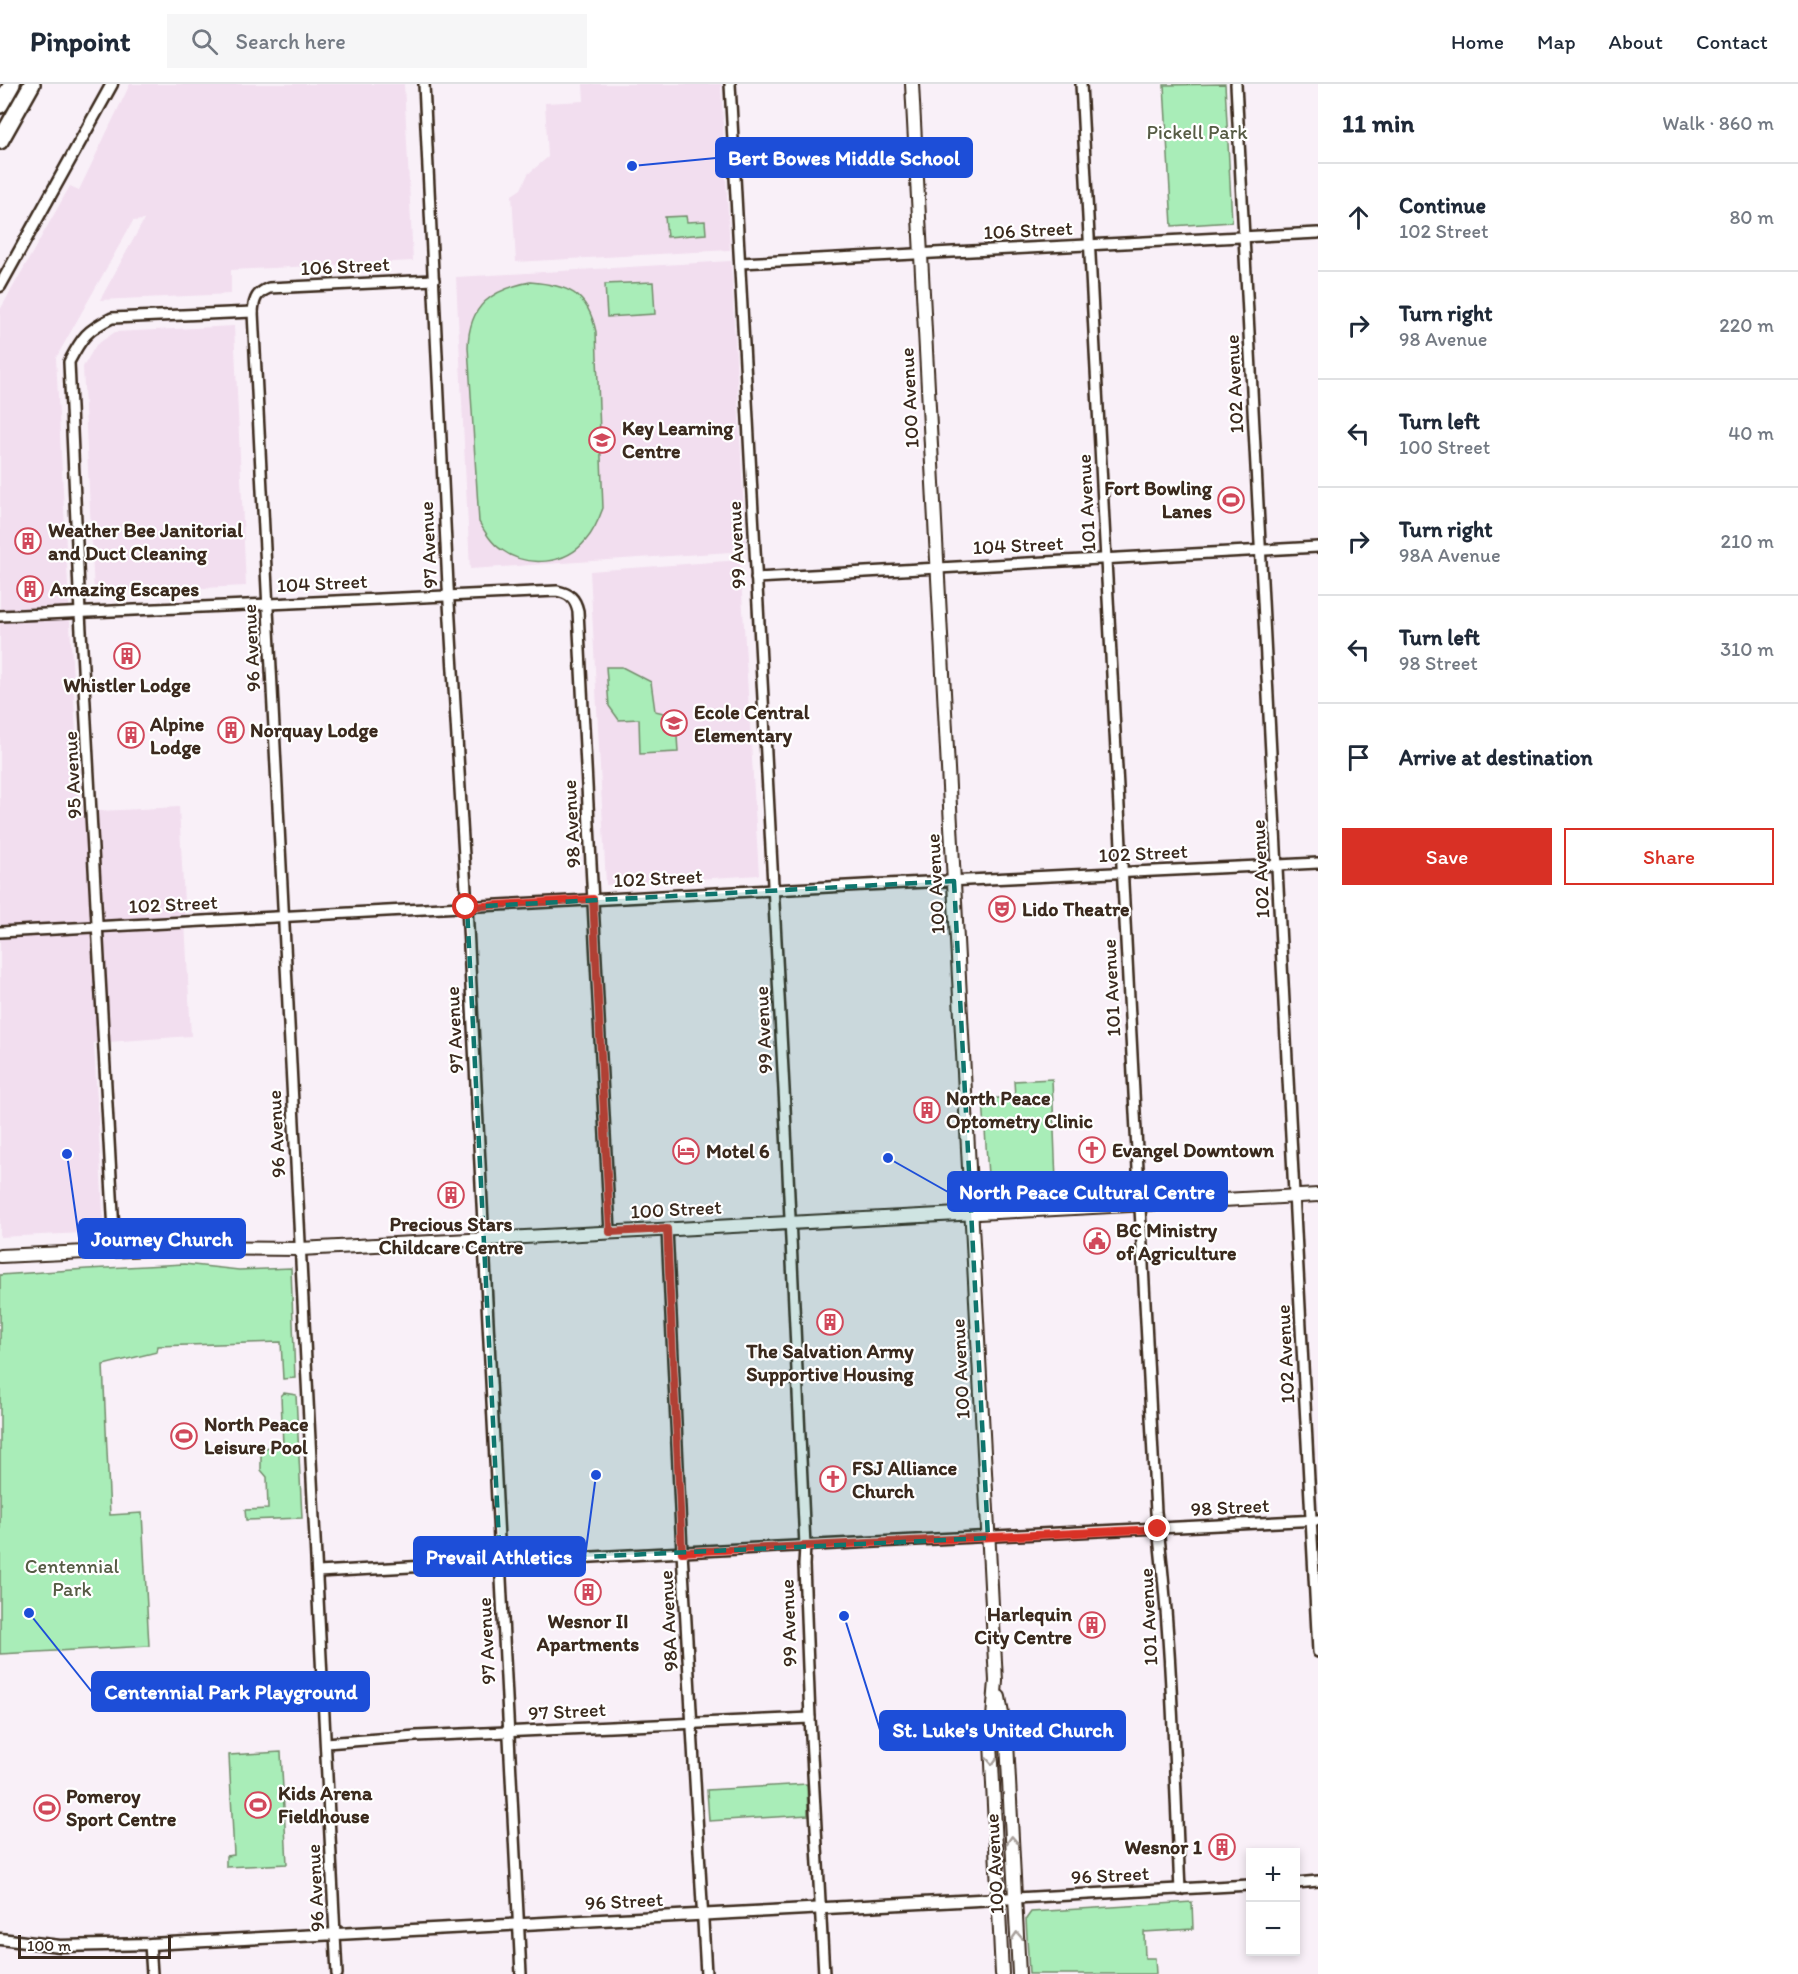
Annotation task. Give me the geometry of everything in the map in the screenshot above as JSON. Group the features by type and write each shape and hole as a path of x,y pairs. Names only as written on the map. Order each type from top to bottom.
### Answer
{"highway":[{"path":"0,105 12,84"},
{"path":"0,141 32,84"}],"main road":[{"name":"100 Avenue","path":"912,84 996,1681 1007,1742 1019,1974"},
{"name":"100 Street","path":"0,1256 172,1248 300,1249 1318,1195"},
{"name":"100 Avenue","path":"996,1681 991,1742 1002,1974"}],"street":[{"path":"0,286 112,84"},
{"name":"97 Avenue","path":"424,84 448,596 521,1974"},
{"name":"99 Avenue","path":"730,84 790,1223 805,1546 810,1718 824,1974"},
{"name":"101 Avenue","path":"1081,84 1140,1205 1158,1529 1162,1548 1166,1608 1180,1890"},
{"name":"102 Avenue","path":"1236,84 1295,1196 1315,1520 1318,1652"},
{"name":"106 Street","path":"740,263 1318,233"},
{"name":"106 Street","path":"259,292 269,288 434,280"},
{"name":"96 Avenue","path":"259,292 254,301 253,312 337,1974"},
{"name":"95 Avenue","path":"115,1250 80,613 69,362 84,336 97,325 112,318 253,312"},
{"name":"104 Street","path":"756,578 1318,547"},
{"name":"104 Street","path":"0,616 557,591 572,596"},
{"name":"98 Avenue","path":"572,596 576,601 578,611 610,1232"},
{"name":"102 Street","path":"0,932 593,899 1318,863"},
{"name":"98A Avenue","path":"667,1229 682,1552 706,1974"},
{"name":"98 Street","path":"318,1572 1315,1520"},
{"name":"97 Street","path":"326,1743 508,1731 810,1718"},
{"path":"1300,1882 1318,1881"},
{"name":"96 Street","path":"0,1940 60,1946 150,1944 1246,1885"},
{"path":"150,1944 152,1974"}],"highlighted area":[{"path":"954,881 988,1538 500,1561 467,907"}],"shaded area":[{"path":"130,84 404,84 413,261 231,270 231,294 100,300 144,220 133,221 56,358 80,812 179,807 191,1036 94,1043 104,1232 0,1237 0,310 70,186 79,190"},
{"path":"583,84 721,84 730,250 516,262 512,195 521,189 528,174 548,157 545,103 584,101"},
{"name":"Key Learning Centre","path":"731,261 746,551 470,569 456,277"},
{"path":"234,326 246,586 94,593 83,367 96,345 115,332"},
{"name":"Ecole Central Elementary","path":"740,560 759,875 606,885 590,571"}],"green space":[{"name":"Pickell Park","path":"1225,84 1232,222 1172,226 1164,85"},
{"path":"686,216 687,222 705,221 706,234 667,237 665,217"},
{"path":"530,282 555,285 574,293 588,308 596,332 603,508 591,533 578,548 568,555 546,561 523,560 512,556 492,541 479,522 468,347 473,320 485,302 504,290"},
{"path":"653,282 655,314 607,317 605,284"},
{"path":"606,667 622,667 651,682 655,711 672,715 676,720 678,752 640,754 639,719 619,720 609,706"},
{"path":"1052,1079 1056,1182 1047,1182 1047,1189 989,1191 983,1099 1015,1097 1014,1081"},
{"name":"Centennial Park","path":"184,1264 239,1270 291,1268 295,1378 283,1379 281,1342 158,1346 157,1352 103,1365 110,1515 142,1513 149,1646 0,1654 0,1275"},
{"path":"284,1393 296,1395 302,1518 246,1520 245,1510 268,1509 267,1477 261,1470 261,1448 283,1446 281,1396"},
{"name":"Kids Arena Fieldhouse","path":"281,1752 287,1864 226,1867 226,1856 234,1855 229,1755"},
{"path":"807,1784 808,1815 709,1821 707,1790"},
{"path":"1192,1902 1193,1929 1144,1932 1145,1958 1155,1958 1156,1974 1029,1974 1026,1919 1031,1912"}],"place":[{"name":"Bert Bowes Middle School","path":"632,166"},
{"name":"Key Learning Centre","path":"602,440"},
{"name":"Fort Bowling Lanes","path":"1231,500"},
{"name":"Weather Bee Janitorial and Duct Cleaning","path":"28,541"},
{"name":"Amazing Escapes","path":"30,589"},
{"name":"Whistler Lodge","path":"127,656"},
{"name":"Ecole Central Elementary","path":"674,723"},
{"name":"Norquay Lodge","path":"231,730"},
{"name":"Alpine Lodge","path":"131,735"},
{"name":"Lido Theatre","path":"1002,909"},
{"name":"North Peace Optometry Clinic","path":"927,1110"},
{"name":"Evangel Downtown","path":"1092,1150"},
{"name":"Motel 6","path":"686,1151"},
{"name":"Journey Church","path":"67,1154"},
{"name":"North Peace Cultural Centre","path":"888,1158"},
{"name":"Precious Stars Childcare Centre","path":"451,1195"},
{"name":"BC Ministry of Agriculture","path":"1097,1241"},
{"name":"The Salvation Army Supportive Housing","path":"830,1322"},
{"name":"North Peace Leisure Pool","path":"184,1436"},
{"name":"Prevail Athletics","path":"596,1475"},
{"name":"FSJ Alliance Church","path":"833,1479"},
{"name":"Wesnor II Apartments","path":"588,1592"},
{"name":"Centennial Park Playground","path":"29,1613"},
{"name":"St. Luke's United Church","path":"844,1616"},
{"name":"Harlequin City Centre","path":"1092,1625"},
{"name":"Kids Arena Fieldhouse","path":"258,1805"},
{"name":"Pomeroy Sport Centre","path":"47,1808"},
{"name":"Wesnor 1","path":"1222,1847"}],"route":[{"path":"466,907 593,899 610,1232 667,1229 682,1552 1158,1529"}]}
